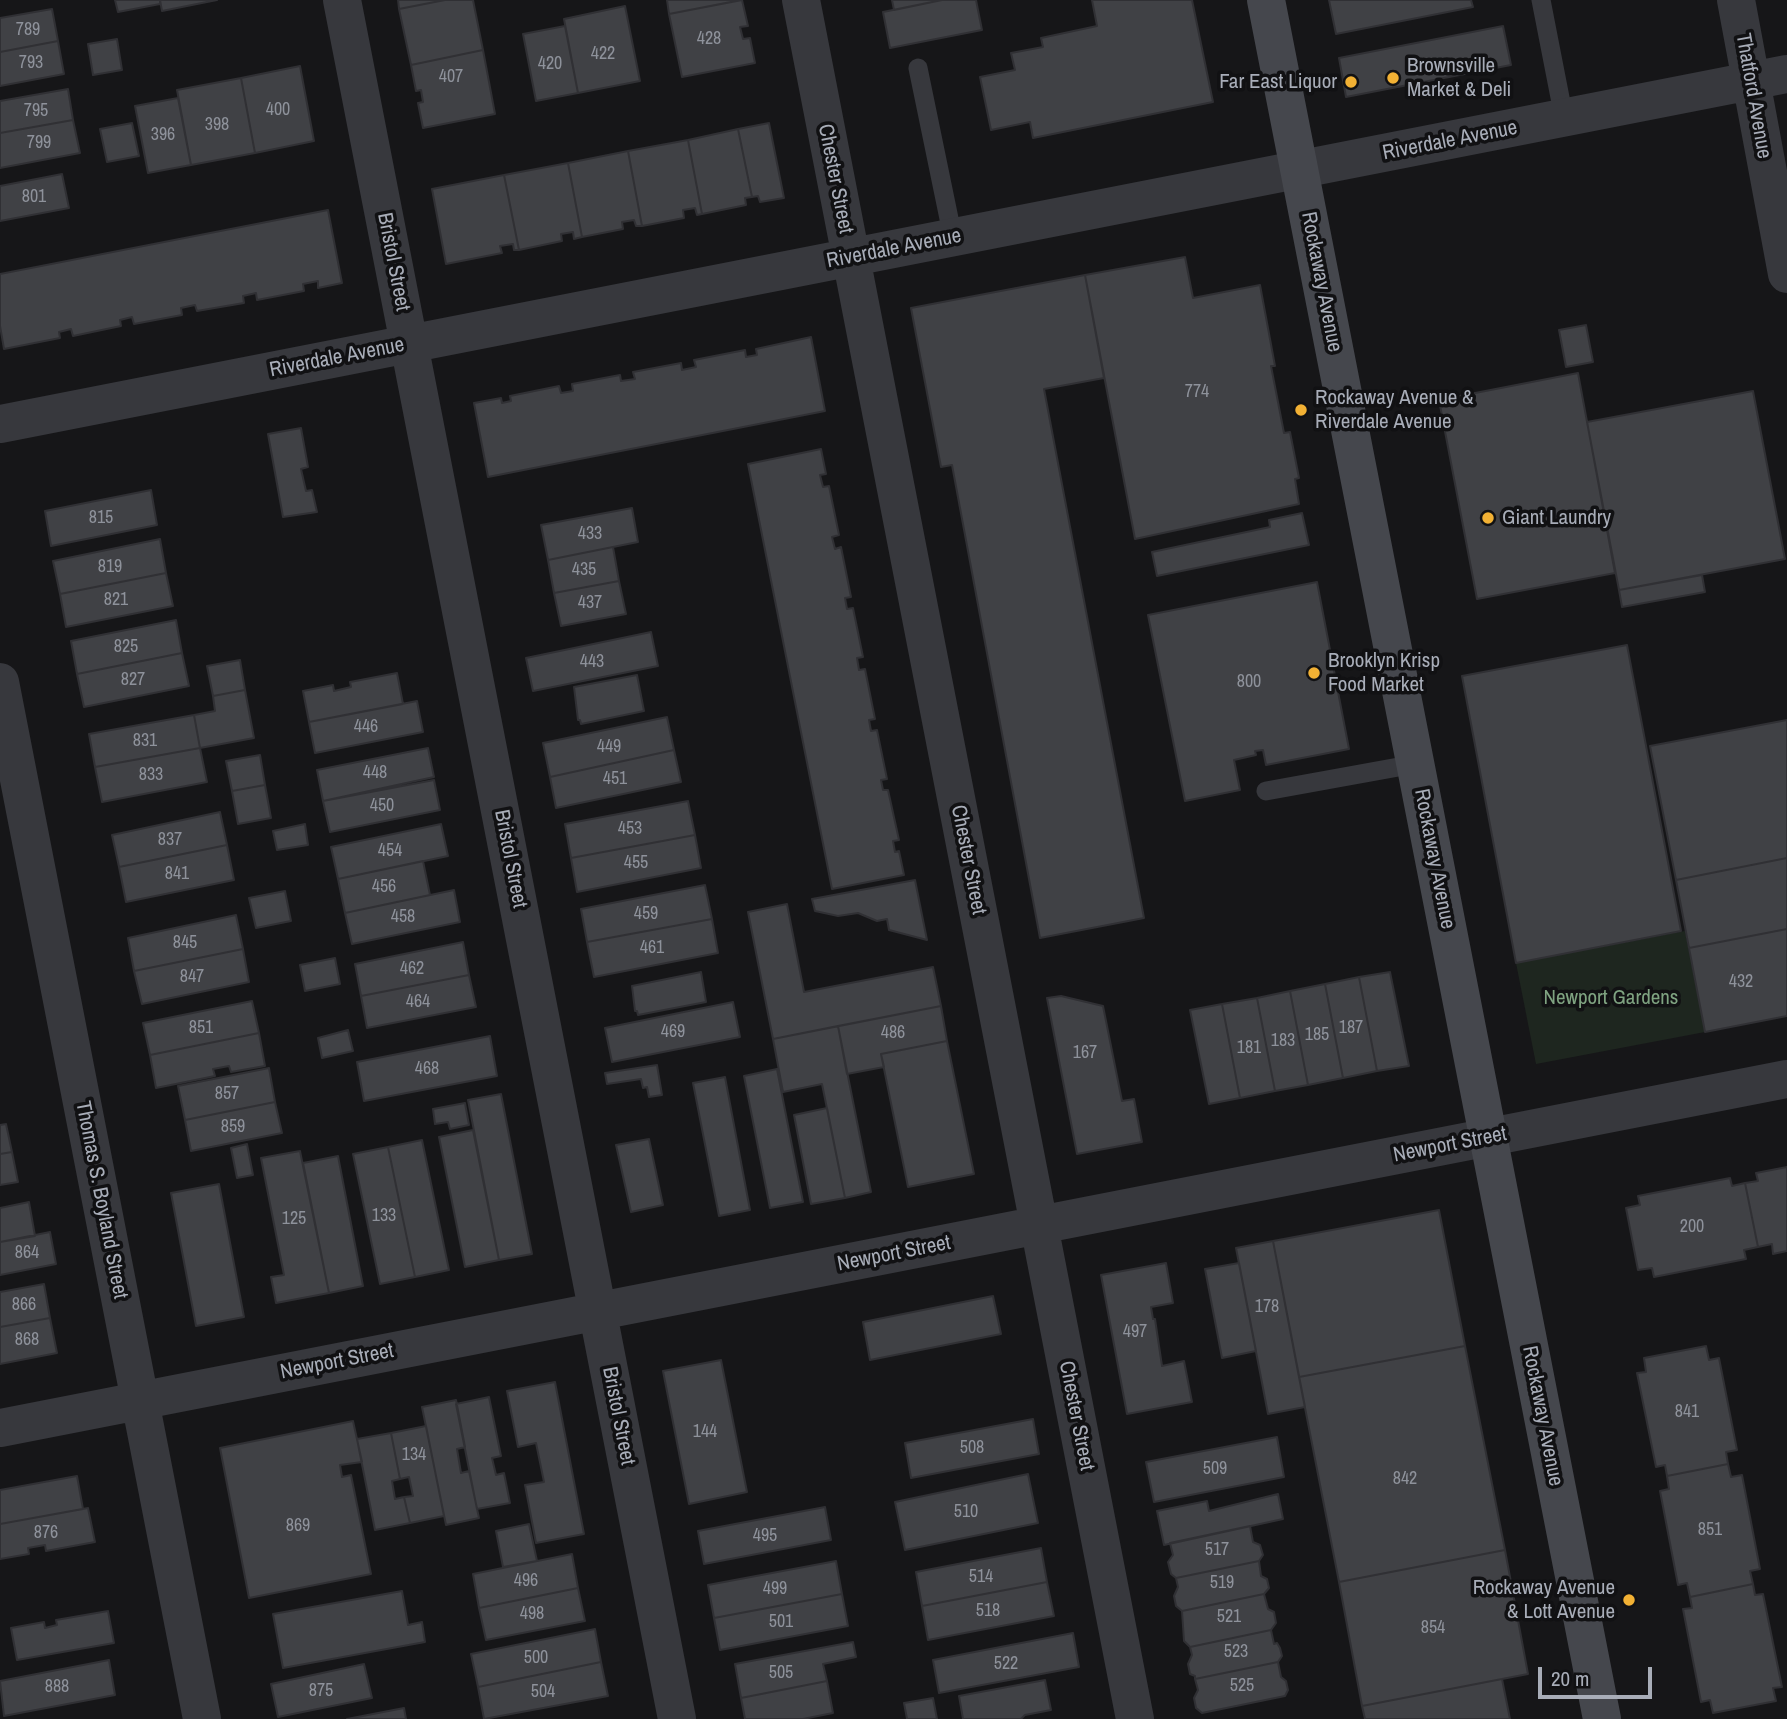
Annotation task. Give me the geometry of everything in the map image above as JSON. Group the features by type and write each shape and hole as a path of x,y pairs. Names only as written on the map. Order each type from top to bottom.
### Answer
{"street":[{"name":"Bristol Street","path":"342,0 677,1719"},
{"name":"Chester Street","path":"801,0 1135,1719"},
{"name":"Rockaway Avenue","path":"1266,0 1602,1719"},
{"name":"Thatford Avenue","path":"1736,0 1749,82 1787,274"},
{"name":"Riverdale Avenue","path":"0,424 1787,74"},
{"name":"Thomas S. Boyland Street","path":"0,682 202,1719"},
{"name":"Newport Street","path":"0,1428 1787,1079"}],"lane":[{"path":"1541,0 1564,118"},
{"path":"918,68 953,238"},
{"path":"1266,791 1415,764"}],"green space":[{"name":"Newport Gardens","path":"1685,931 1705,1032 1536,1064 1516,963"}],"building":[{"path":"115,0 160,0 160,4 118,12"},
{"path":"160,0 217,0 162,11"},
{"path":"398,0 445,0 399,9"},
{"path":"445,0 473,0 483,50 411,65 399,9"},
{"path":"667,0 741,0 669,14"},
{"path":"742,0 748,26 740,27 743,39 750,38 755,63 682,77 669,14"},
{"path":"892,0 942,0 894,10"},
{"path":"942,0 976,0 982,30 890,48 883,12"},
{"path":"1092,0 1192,0 1213,102 1033,138 1030,122 991,130 980,77 1015,70 1011,53 1043,47 1041,38 1097,26"},
{"path":"1329,0 1471,0 1473,7 1336,34"},
{"path":"625,6 640,81 578,93 564,19"},
{"path":"52,9 58,41 0,52 0,18"},
{"path":"565,26 578,93 536,101 523,34"},
{"path":"1503,26 1511,65 1346,97 1339,58"},
{"path":"117,39 122,70 93,75 88,44"},
{"path":"58,41 64,74 0,86 0,52"},
{"path":"483,50 495,114 423,128 418,103 423,102 421,90 416,91 411,65"},
{"path":"300,66 314,141 255,153 241,78"},
{"path":"241,78 255,153 191,165 177,90"},
{"path":"68,89 73,120 0,133 0,101"},
{"path":"178,98 191,165 148,173 135,106"},
{"path":"73,120 80,153 0,168 0,133"},
{"path":"132,123 139,156 107,162 100,129"},
{"path":"769,123 784,198 760,202 758,196 752,197 738,129"},
{"path":"738,129 752,197 745,198 746,205 702,214 688,140"},
{"path":"688,140 702,214 697,215 695,208 683,210 684,218 642,226 628,151"},
{"path":"628,151 642,226 636,226 634,220 622,222 623,229 582,237 568,163"},
{"path":"568,163 582,237 574,239 573,232 561,234 562,241 519,250 504,175"},
{"path":"62,174 69,208 0,221 0,186"},
{"path":"504,175 519,250 514,250 513,244 500,246 502,253 446,264 432,189"},
{"path":"328,210 342,283 318,288 318,281 303,284 304,291 257,300 256,293 243,296 244,303 197,311 195,305 181,308 182,315 134,324 132,317 120,320 121,326 73,336 71,329 59,332 60,338 4,349 0,326 0,274"},
{"path":"1185,257 1193,298 1260,285 1275,366 1271,366 1284,433 1290,432 1299,478 1295,479 1299,504 1135,539 1085,275"},
{"path":"1085,275 1104,378 1044,389 1144,918 1040,938 952,465 941,467 911,308"},
{"path":"1586,325 1593,362 1566,367 1559,330"},
{"path":"811,337 825,411 488,477 474,403 501,398 502,403 511,401 510,396 559,386 561,393 573,391 572,384 620,375 621,381 635,379 633,372 681,363 682,370 696,367 694,360 745,350 746,357 757,355 756,349"},
{"path":"1578,373 1615,573 1477,599 1439,400"},
{"path":"1753,391 1785,559 1619,590 1587,422"},
{"path":"301,428 308,467 301,469 306,491 312,490 317,512 283,517 268,434"},
{"path":"821,449 826,474 820,475 823,487 829,486 839,535 832,537 835,549 841,547 851,597 845,598 847,609 853,608 863,657 857,658 859,670 865,669 875,719 869,720 871,731 877,730 887,779 881,780 883,790 888,790 899,840 893,841 895,852 899,851 904,875 832,889 748,464"},
{"path":"151,490 157,525 51,546 45,511"},
{"path":"632,508 638,542 548,560 541,525"},
{"path":"1302,513 1309,545 1157,576 1152,552 1270,527 1269,520"},
{"path":"160,539 166,573 60,594 53,561"},
{"path":"613,547 619,581 554,593 548,560"},
{"path":"166,573 173,606 66,627 60,594"},
{"path":"1702,575 1705,592 1622,607 1619,590"},
{"path":"619,581 626,614 561,626 554,593"},
{"path":"1317,582 1349,749 1266,765 1263,750 1255,751 1256,755 1234,760 1240,790 1185,801 1148,615"},
{"path":"176,620 182,653 77,674 71,641"},
{"path":"651,632 658,666 533,691 526,658"},
{"path":"1627,645 1681,931 1516,963 1462,676"},
{"path":"182,653 189,686 84,707 77,674"},
{"path":"240,660 245,690 213,696 207,666"},
{"path":"397,673 403,704 309,722 303,691 333,685 334,691 351,687 350,682"},
{"path":"637,675 644,711 581,724 578,720 574,687"},
{"path":"245,690 254,738 200,748 194,715 215,711 213,696"},
{"path":"417,701 423,732 315,753 309,722"},
{"path":"194,715 200,748 95,767 89,734"},
{"path":"667,717 674,750 550,777 543,743"},
{"path":"1787,720 1787,858 1676,880 1650,746"},
{"path":"200,748 207,782 102,802 95,767"},
{"path":"428,748 434,777 323,801 317,770"},
{"path":"674,750 681,782 556,808 550,777"},
{"path":"260,755 265,785 232,791 226,761"},
{"path":"434,780 440,810 330,832 323,801"},
{"path":"265,785 271,818 238,824 232,791"},
{"path":"688,801 695,835 571,858 565,824"},
{"path":"220,812 227,845 119,867 112,835"},
{"path":"305,824 308,845 277,850 273,831"},
{"path":"441,824 448,856 338,879 331,847"},
{"path":"695,835 701,868 577,892 571,858"},
{"path":"227,845 234,880 126,902 119,867"},
{"path":"1787,858 1787,929 1689,948 1676,880"},
{"path":"423,861 430,895 345,913 338,879"},
{"path":"915,880 927,940 889,930 887,919 877,921 858,913 838,916 815,911 812,899"},
{"path":"705,885 712,919 587,942 581,909"},
{"path":"454,890 460,922 352,944 345,913"},
{"path":"285,891 291,921 256,928 249,898"},
{"path":"787,904 804,992 933,967 941,1006 773,1039 748,912"},
{"path":"236,915 243,949 134,971 128,938"},
{"path":"712,919 718,953 594,977 587,942"},
{"path":"1787,929 1787,1016 1705,1032 1689,948"},
{"path":"463,942 469,975 361,996 355,964"},
{"path":"243,949 249,982 142,1004 134,971"},
{"path":"335,958 340,984 305,991 300,965"},
{"path":"701,972 706,1002 638,1015 635,1011 632,986"},
{"path":"1390,972 1409,1066 1377,1071 1359,977"},
{"path":"469,975 476,1007 367,1028 361,996"},
{"path":"1359,977 1377,1071 1343,1078 1325,984"},
{"path":"1325,984 1343,1078 1308,1085 1290,991"},
{"path":"1290,991 1308,1085 1275,1091 1257,998"},
{"path":"1061,996 1103,1006 1122,1101 1134,1099 1142,1142 1077,1154 1047,998"},
{"path":"1257,998 1275,1091 1240,1098 1222,1004"},
{"path":"252,1001 259,1033 150,1055 143,1023"},
{"path":"733,1002 740,1037 612,1062 605,1028"},
{"path":"1222,1004 1240,1098 1209,1104 1190,1010"},
{"path":"941,1006 947,1041 881,1054 884,1067 847,1074 838,1026"},
{"path":"838,1026 871,1192 845,1198 822,1084 783,1092 773,1039"},
{"path":"348,1030 353,1051 322,1058 318,1038"},
{"path":"259,1033 265,1066 231,1072 229,1066 213,1069 215,1076 156,1088 150,1055"},
{"path":"490,1036 497,1076 364,1101 357,1062"},
{"path":"947,1041 974,1174 908,1187 881,1054"},
{"path":"657,1065 662,1095 649,1097 647,1087 643,1088 641,1079 607,1084 605,1073"},
{"path":"269,1068 275,1102 185,1120 178,1086"},
{"path":"777,1069 803,1202 770,1208 744,1076"},
{"path":"725,1077 750,1210 719,1216 693,1083"},
{"path":"501,1094 532,1254 499,1260 468,1100"},
{"path":"275,1102 282,1133 191,1151 185,1120"},
{"path":"465,1103 469,1125 450,1129 448,1122 435,1124 433,1109"},
{"path":"827,1108 845,1198 811,1204 794,1115"},
{"path":"6,1124 12,1152 0,1154 0,1125"},
{"path":"473,1130 499,1260 465,1267 439,1137"},
{"path":"649,1139 663,1205 631,1212 616,1145"},
{"path":"422,1140 449,1270 415,1277 388,1147"},
{"path":"247,1144 253,1175 237,1178 231,1148"},
{"path":"388,1147 415,1277 380,1284 353,1154"},
{"path":"300,1151 329,1293 276,1303 271,1277 284,1275 261,1158"},
{"path":"12,1152 18,1182 0,1185 0,1154"},
{"path":"338,1156 363,1286 329,1293 303,1163"},
{"path":"1787,1167 1787,1251 1773,1254 1772,1244 1758,1247 1745,1183 1758,1181 1756,1173"},
{"path":"1730,1178 1732,1186 1745,1183 1758,1247 1744,1250 1746,1259 1654,1277 1652,1268 1638,1270 1626,1208 1640,1205 1638,1196"},
{"path":"219,1184 244,1317 196,1326 171,1193"},
{"path":"29,1202 35,1236 0,1242 0,1208"},
{"path":"1439,1210 1465,1346 1299,1377 1273,1241"},
{"path":"50,1232 56,1264 0,1275 0,1242"},
{"path":"1273,1241 1305,1407 1268,1414 1236,1248"},
{"path":"1166,1263 1173,1303 1151,1307 1153,1319 1162,1366 1184,1361 1192,1402 1127,1414 1101,1275"},
{"path":"1239,1263 1256,1351 1222,1358 1205,1269"},
{"path":"44,1284 50,1318 0,1327 0,1292"},
{"path":"993,1296 1001,1334 870,1360 863,1322"},
{"path":"50,1318 57,1353 0,1364 0,1327"},
{"path":"1465,1346 1505,1550 1339,1582 1299,1377"},
{"path":"1706,1346 1709,1360 1719,1358 1737,1450 1726,1452 1728,1464 1667,1476 1665,1465 1656,1467 1637,1373 1646,1372 1644,1358"},
{"path":"721,1360 747,1492 689,1504 663,1371"},
{"path":"555,1382 584,1534 536,1543 525,1485 544,1482 536,1443 518,1447 507,1391"},
{"path":"489,1397 501,1456 492,1458 496,1475 504,1473 510,1503 477,1509 456,1404"},
{"path":"456,1400 465,1447 457,1449 461,1473 469,1471 479,1518 446,1525 422,1407"},
{"path":"1033,1419 1039,1454 911,1478 905,1443"},
{"path":"353,1421 362,1462 340,1465 342,1477 351,1475 371,1574 249,1598 220,1448"},
{"path":"426,1426 444,1516 410,1523 404,1497 413,1496 409,1477 400,1479 391,1433"},
{"path":"391,1433 400,1479 392,1481 395,1499 404,1497 410,1523 375,1530 357,1439"},
{"path":"1277,1437 1284,1477 1154,1502 1146,1462"},
{"path":"1728,1464 1731,1477 1742,1475 1760,1569 1750,1571 1753,1584 1690,1597 1687,1583 1678,1585 1660,1491 1669,1489 1667,1476"},
{"path":"1028,1474 1038,1523 905,1550 895,1502"},
{"path":"77,1476 83,1509 0,1524 0,1490"},
{"path":"1278,1494 1283,1519 1164,1545 1157,1511 1207,1501 1209,1511"},
{"path":"825,1507 831,1540 704,1564 698,1531"},
{"path":"88,1508 95,1542 46,1551 45,1545 28,1548 29,1554 0,1559 0,1524"},
{"path":"529,1524 537,1561 503,1567 496,1531"},
{"path":"1250,1526 1253,1542 1260,1545 1263,1555 1259,1561 1176,1578 1171,1574 1168,1562 1173,1555 1170,1543"},
{"path":"1041,1548 1047,1582 922,1606 916,1572"},
{"path":"1505,1550 1528,1674 1362,1706 1339,1582"},
{"path":"572,1554 578,1588 479,1608 473,1574"},
{"path":"836,1561 842,1594 714,1618 708,1585"},
{"path":"1259,1561 1261,1576 1267,1579 1269,1588 1264,1594 1182,1611 1176,1606 1176,1578"},
{"path":"1047,1582 1054,1616 928,1640 922,1606"},
{"path":"1753,1584 1755,1595 1763,1594 1782,1687 1773,1688 1776,1701 1713,1713 1710,1700 1701,1702 1683,1609 1692,1608 1690,1597"},
{"path":"578,1588 585,1621 486,1640 479,1608"},
{"path":"402,1591 408,1625 422,1622 425,1642 283,1668 273,1614"},
{"path":"842,1594 848,1626 720,1650 714,1618"},
{"path":"1264,1594 1268,1609 1274,1612 1276,1623 1271,1630 1190,1647 1184,1641 1182,1611"},
{"path":"108,1611 114,1643 17,1660 11,1628 44,1622 45,1628 57,1625 56,1620"},
{"path":"595,1629 601,1662 478,1687 471,1654"},
{"path":"1271,1630 1274,1644 1277,1643 1282,1656 1278,1662 1195,1679 1195,1676 1190,1674 1190,1647"},
{"path":"1073,1633 1079,1667 939,1693 933,1660"},
{"path":"853,1642 856,1657 823,1664 827,1681 741,1698 735,1664"},
{"path":"109,1660 115,1695 4,1716 0,1681"},
{"path":"601,1662 608,1696 484,1719 478,1687"},
{"path":"1278,1662 1281,1677 1286,1681 1288,1690 1285,1696 1202,1713 1196,1708 1194,1698 1198,1690 1195,1679"},
{"path":"364,1664 372,1698 278,1717 271,1684"},
{"path":"1502,1679 1510,1719 1365,1719 1362,1706"},
{"path":"1045,1680 1051,1710 1025,1715 1021,1719 963,1719 959,1696"},
{"path":"827,1681 833,1713 803,1719 745,1719 741,1698"},
{"path":"933,1698 937,1719 907,1719 904,1703"},
{"path":"404,1708 406,1719 347,1719"}],"place":[{"name":"Brownsville Market & Deli","path":"1393,78"},
{"name":"Far East Liquor","path":"1351,82"},
{"name":"Rockaway Avenue & Riverdale Avenue","path":"1301,410"},
{"name":"Giant Laundry","path":"1488,518"},
{"name":"Brooklyn Krisp Food Market","path":"1314,673"},
{"name":"Rockaway Avenue & Lott Avenue","path":"1629,1600"}]}
